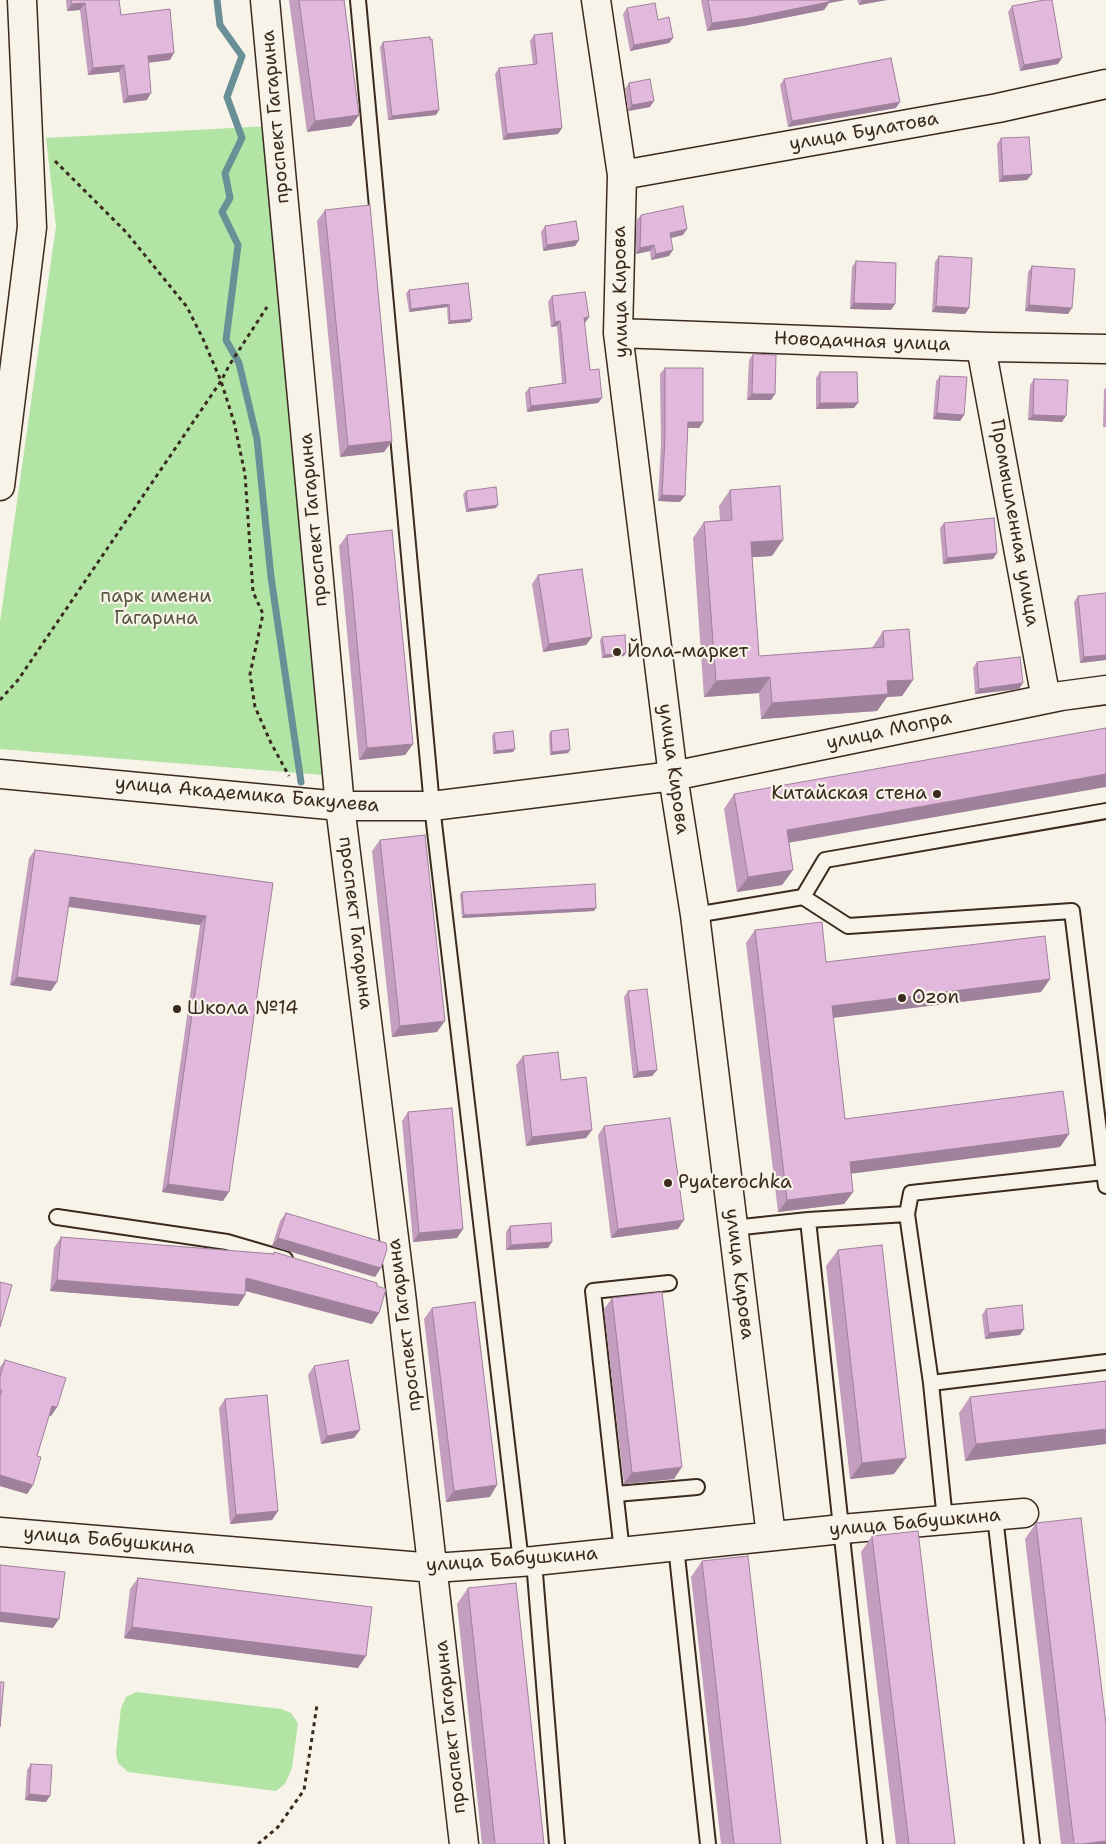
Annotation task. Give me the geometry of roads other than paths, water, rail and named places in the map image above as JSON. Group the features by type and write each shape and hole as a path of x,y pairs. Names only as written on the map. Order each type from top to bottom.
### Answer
{"street":[{"path":"0,486 32,227 22,0"},
{"name":"проспект Гагарина","path":"265,0 340,806 392,1291 434,1568 464,1844"},
{"name":"улица Кирова","path":"596,0 622,175 618,332 673,776 695,915 771,1536"},
{"name":"улица Булатова","path":"622,175 998,108 1106,84"},
{"name":"Новодачная улица","path":"618,332 981,347 1106,349"},
{"name":"Промышленная улица","path":"981,347 1046,699"},
{"name":"улица Мопра","path":"673,776 1046,699 1106,690"},
{"name":"улица Академика Бакулева","path":"0,774 340,806 432,806 673,776"},
{"name":"улица Бабушкина","path":"0,1532 434,1568 528,1561 842,1529 1024,1513"}],"lane":[{"path":"358,0 432,806 528,1561 557,1844"},
{"path":"804,897 825,860 1106,811"},
{"path":"695,915 804,897 848,926 1072,911 1106,1186"},
{"path":"945,1520 931,1383 907,1214 911,1193 1104,1172"},
{"path":"734,1228 808,1220 907,1214"},
{"path":"57,1217 227,1242 300,1264"},
{"path":"808,1220 875,1844"},
{"path":"622,1552 593,1292 669,1283"},
{"path":"931,1383 1106,1362"},
{"path":"616,1494 697,1486"},
{"path":"995,1516 1032,1844"},
{"path":"676,1546 708,1844"}],"waterway":[{"path":"217,0 220,25 242,56 227,97 242,138 225,173 230,198 222,212 238,245 226,340 239,363 257,439 271,577 301,782"}],"place":[{"name":"Йола-маркет","path":"617,652"},
{"name":"Китайская стена","path":"937,794"},
{"name":"Ozon","path":"902,998"},
{"name":"Школа №14","path":"177,1009"},
{"name":"Pyaterochka","path":"668,1183"}],"park label":[{"name":"парк имени Гагарина","path":"156,608"}]}
